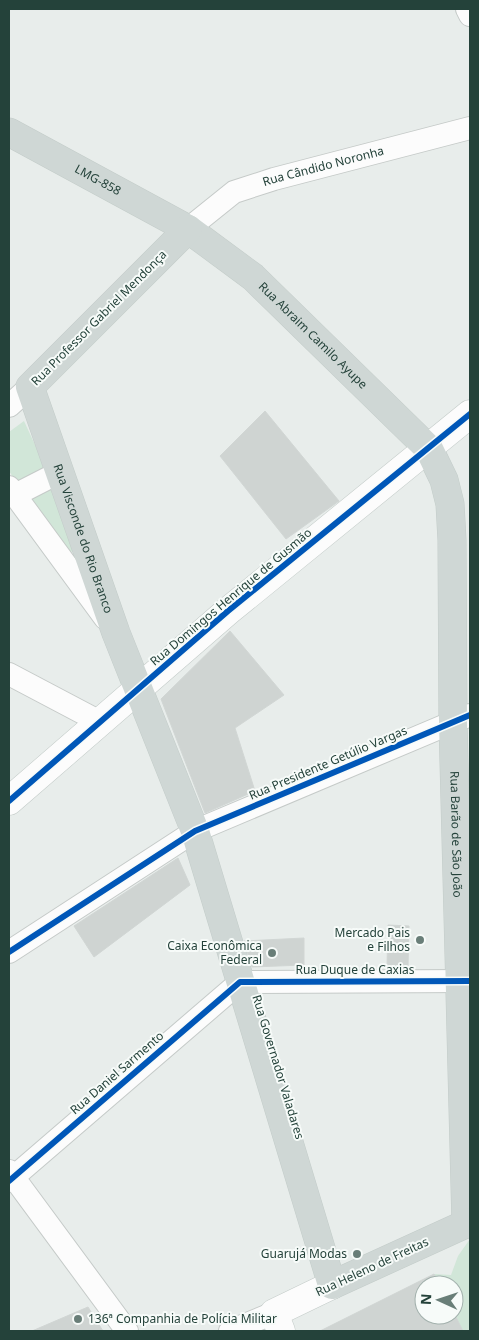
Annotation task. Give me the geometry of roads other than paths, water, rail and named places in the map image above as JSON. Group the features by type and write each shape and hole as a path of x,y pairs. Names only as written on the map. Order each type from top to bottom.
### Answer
{"main road":[{"name":"LMG-858","path":"9,132 188,228"},
{"name":"Rua Professor Gabriel Mendonça","path":"30,387 188,228"},
{"name":"Rua Abraim Camilo Ayupe","path":"188,228 253,277 429,449"},
{"name":"Rua Visconde do Rio Branco","path":"30,387 116,633 139,688"},
{"name":"Rua Barão de São João","path":"429,449 444,480 450,504 462,719 468,1223"},
{"name":"Rua Governador Valadares","path":"139,688 195,830 332,1285"},
{"name":"Rua Heleno de Freitas","path":"332,1285 468,1223"}],"street":[{"path":"467,9 470,15"},
{"name":"Rua Cândido Noronha","path":"188,228 234,192 274,179 470,128"},
{"name":"Rua Professor Gabriel Mendonça","path":"9,406 30,387"},
{"name":"Rua Domingos Henrique de Gusmão","path":"9,801 228,611 470,414"},
{"path":"60,472 12,491 116,633"},
{"path":"9,674 100,722"},
{"name":"Rua Presidente Getúlio Vargas","path":"9,952 195,830 462,719"},
{"name":"Rua Duque de Caxias","path":"240,982 465,981"},
{"name":"Rua Daniel Sarmento","path":"10,1176 240,982"},
{"path":"10,1176 127,1331"},
{"name":"Rua Heleno de Freitas","path":"278,1322 332,1285"},
{"path":"230,1331 278,1322"}],"place":[{"name":"Mercado Pais e Filhos","path":"420,940"},
{"name":"Caixa Econômica Federal","path":"272,953"},
{"name":"Guarujá Modas","path":"357,1254"},
{"name":"136ª Companhia de Polícia Militar","path":"78,1319"}]}
